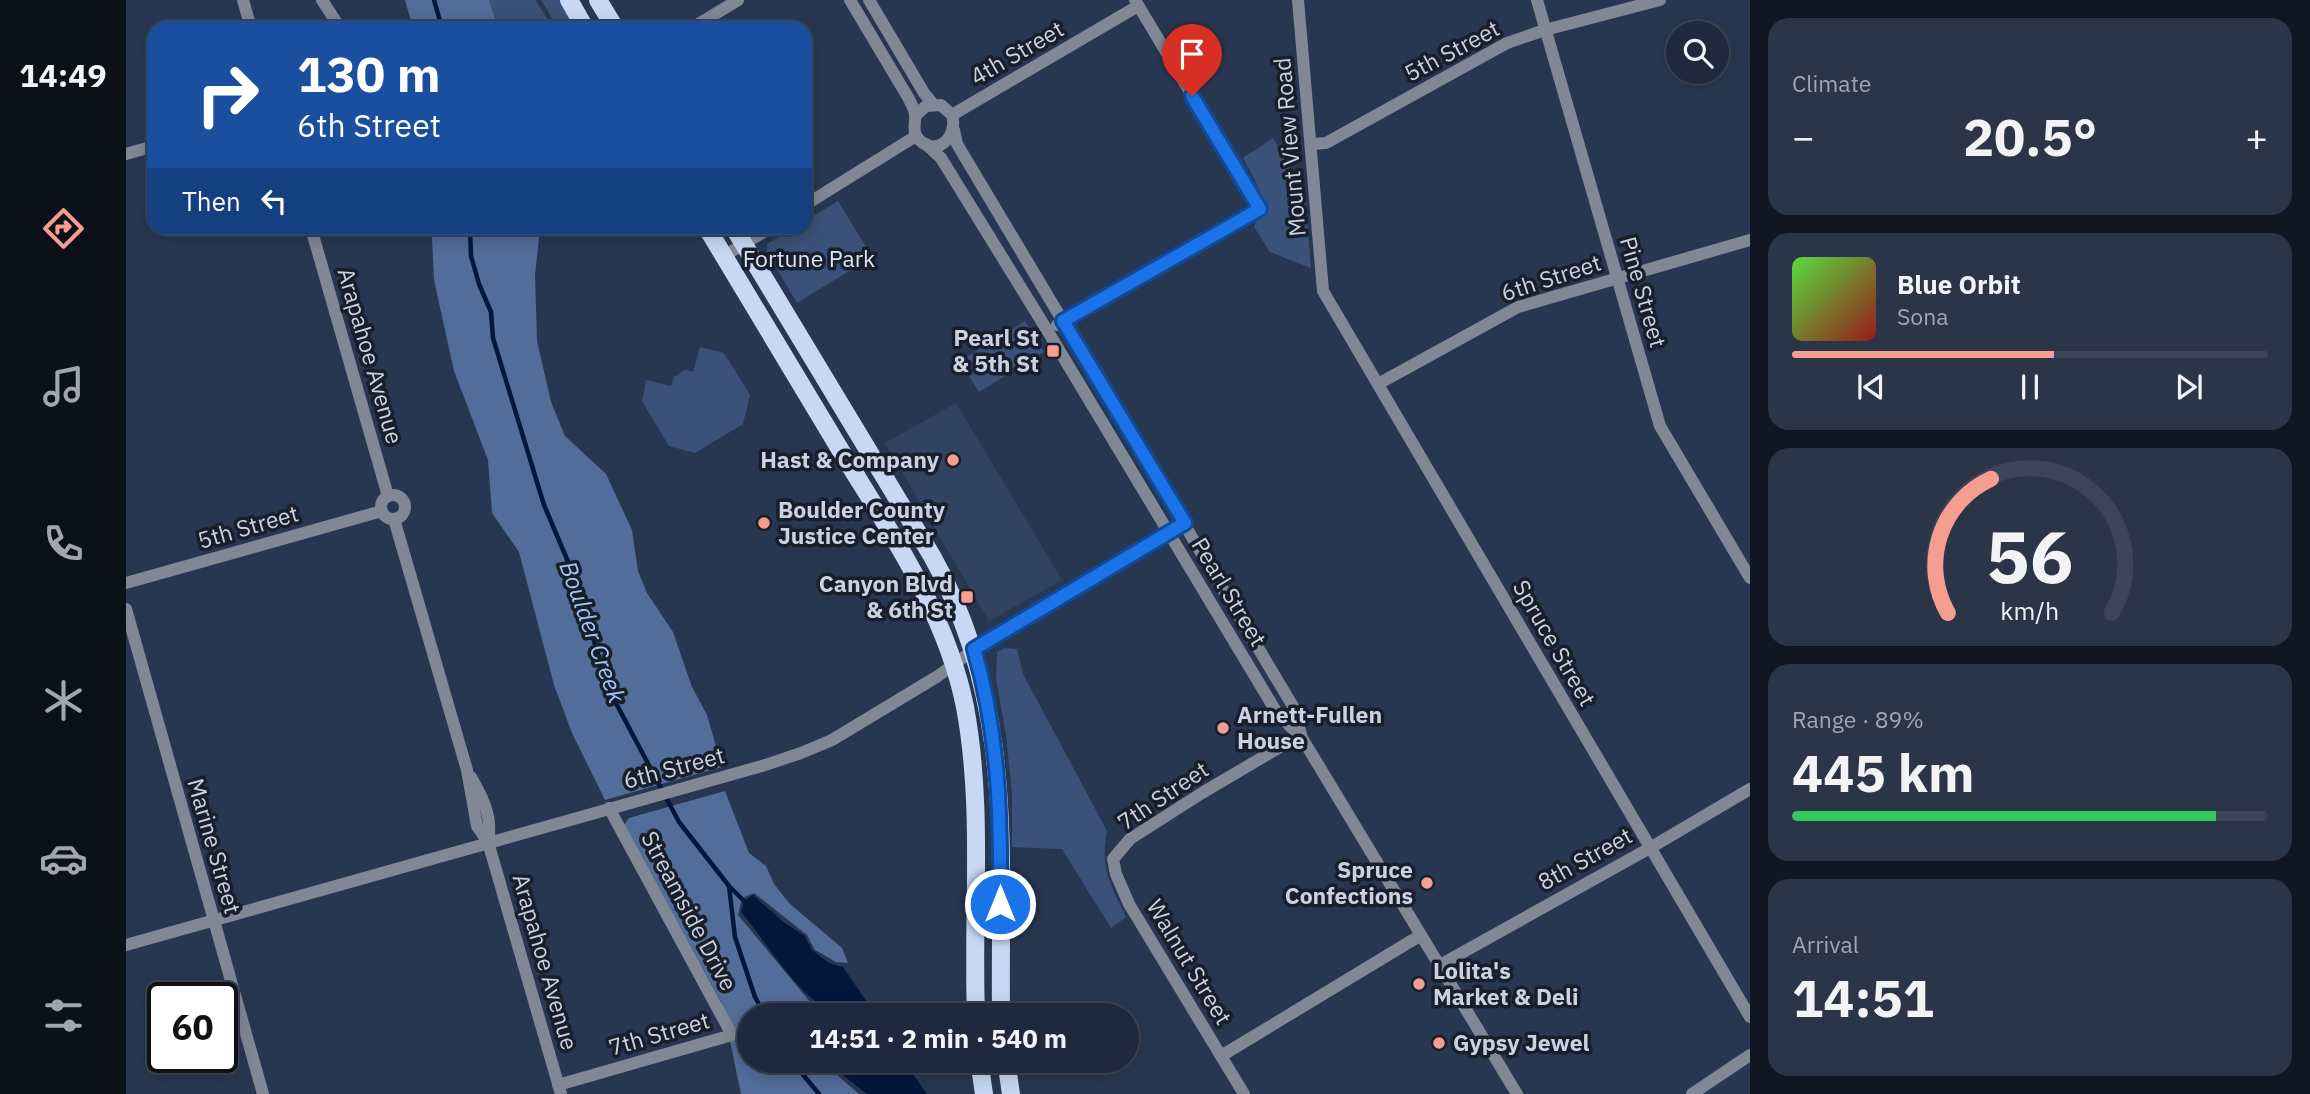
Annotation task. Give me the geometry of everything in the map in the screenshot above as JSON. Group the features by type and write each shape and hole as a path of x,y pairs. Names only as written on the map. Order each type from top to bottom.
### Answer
{"main road":[{"path":"569,0 582,21"},
{"path":"598,0 611,21"},
{"path":"710,235 916,577 948,644 965,709 975,791 976,1003"},
{"path":"738,235 932,556 974,649 989,713 1000,792 1001,1003"},
{"path":"981,1073 984,1094"},
{"path":"1008,1073 1011,1094"}],"street":[{"path":"243,0 249,21"},
{"path":"322,0 336,21"},
{"path":"704,21 738,0"},
{"path":"850,0 909,99 915,116 914,130 921,140 937,145 948,140 954,130 952,115 941,105 933,104 920,110 915,116"},
{"path":"869,0 933,104"},
{"name":"Mount View Road","path":"1298,0 1323,291"},
{"name":"Pine Street","path":"1537,0 1660,426 1750,578"},
{"name":"5th Street","path":"1312,144 1326,143 1507,43 1545,30 1660,0"},
{"path":"1047,330 1260,209 1136,3"},
{"name":"4th Street","path":"952,115 1136,3"},
{"name":"Pearl Street","path":"954,130 957,145 1294,708 1302,738"},
{"path":"812,201 921,140"},
{"name":"Pearl Street","path":"921,140 941,158 1277,713 1302,738 1517,1094"},
{"path":"126,154 147,148"},
{"name":"Arapahoe Avenue","path":"313,235 388,496"},
{"path":"724,256 759,235"},
{"name":"6th Street","path":"1378,384 1518,307 1750,240"},
{"name":"Spruce Street","path":"1323,291 1750,1017"},
{"path":"388,496 400,498 404,505 402,514 394,519 386,517 382,511 382,503 388,496"},
{"name":"5th Street","path":"126,583 382,511"},
{"name":"Arapahoe Avenue","path":"394,519 467,770 488,814 491,829 488,842 560,1090"},
{"name":"6th Street","path":"126,946 818,747 896,702 974,649 1185,523"},
{"name":"Marine Street","path":"126,609 263,1094"},
{"name":"7th Street","path":"1121,849 1130,839 1202,793 1285,744 1302,738"},
{"name":"8th Street","path":"1440,965 1750,789"},
{"name":"Streamside Drive","path":"609,807 732,1035"},
{"name":"Walnut Street","path":"1121,849 1113,859 1116,874 1129,904 1244,1094"},
{"path":"1222,1056 1421,935"},
{"name":"7th Street","path":"560,1090 732,1035"},
{"path":"1692,1094 1750,1055"}],"shaded area":[{"path":"405,0 489,0 496,21 411,21"},
{"path":"431,235 539,235 535,275 537,341 551,402 565,436 606,474 632,530 638,571 647,593 673,632 692,687 707,715 722,767 605,800 572,733 554,685 519,552 492,513 488,460 454,371 434,280"},
{"path":"956,403 1062,580 989,621 885,443"},
{"path":"725,791 749,853 766,866 774,884 790,904 842,948 848,963 836,962 815,950 807,935 754,893 742,898 738,915 811,1003 737,1003 737,1073 836,1073 859,1094 741,1094 722,1003 624,825 629,818"},
{"path":"753,895 785,923 805,936 812,950 829,963 843,967 868,1003 818,1003 811,998 785,970 741,912 744,901"},
{"path":"840,1073 912,1073 927,1094 867,1094"}],"green space":[{"path":"489,0 535,0 549,21 496,21"},
{"path":"541,0 559,0 572,21 554,21"},
{"path":"1273,138 1305,197 1311,268 1270,252 1254,227 1261,199 1257,184 1243,158"},
{"name":"Fortune Park","path":"838,201 872,257 797,303 767,252 767,244 782,235 812,235 812,217"},
{"path":"1025,321 1044,352 979,392 960,361"},
{"path":"700,347 724,353 750,395 743,424 695,453 669,446 642,401 646,380 671,386 674,377 685,370 693,372"},
{"path":"1005,648 1017,649 1023,674 1107,831 1106,867 1126,917 1111,928 1062,849 1012,847 1012,794 1006,735 996,679 997,652"}],"waterway":[{"name":"Boulder Creek","path":"434,0 440,21"},
{"name":"Boulder Creek","path":"470,235 471,256 491,312 493,338 544,505 575,578 609,690 679,822 729,886 735,937 758,1003"},
{"path":"729,886 748,905"},
{"name":"Boulder Creek","path":"802,1073 819,1094"}],"place":[{"name":"Pearl St & 5th St","path":"1053,351"},
{"name":"Hast & Company","path":"953,460"},
{"name":"Boulder County Justice Center","path":"764,523"},
{"name":"Canyon Blvd & 6th St","path":"967,597"},
{"name":"Arnett-Fullen House","path":"1223,728"},
{"name":"Spruce Confections","path":"1427,883"},
{"name":"Lolita's Market & Deli","path":"1419,984"},
{"name":"Gypsy Jewel","path":"1439,1043"}],"route":[{"path":"1000,904 1001,831 997,760 974,649 1185,523 1063,321 1260,209 1192,96"}]}
